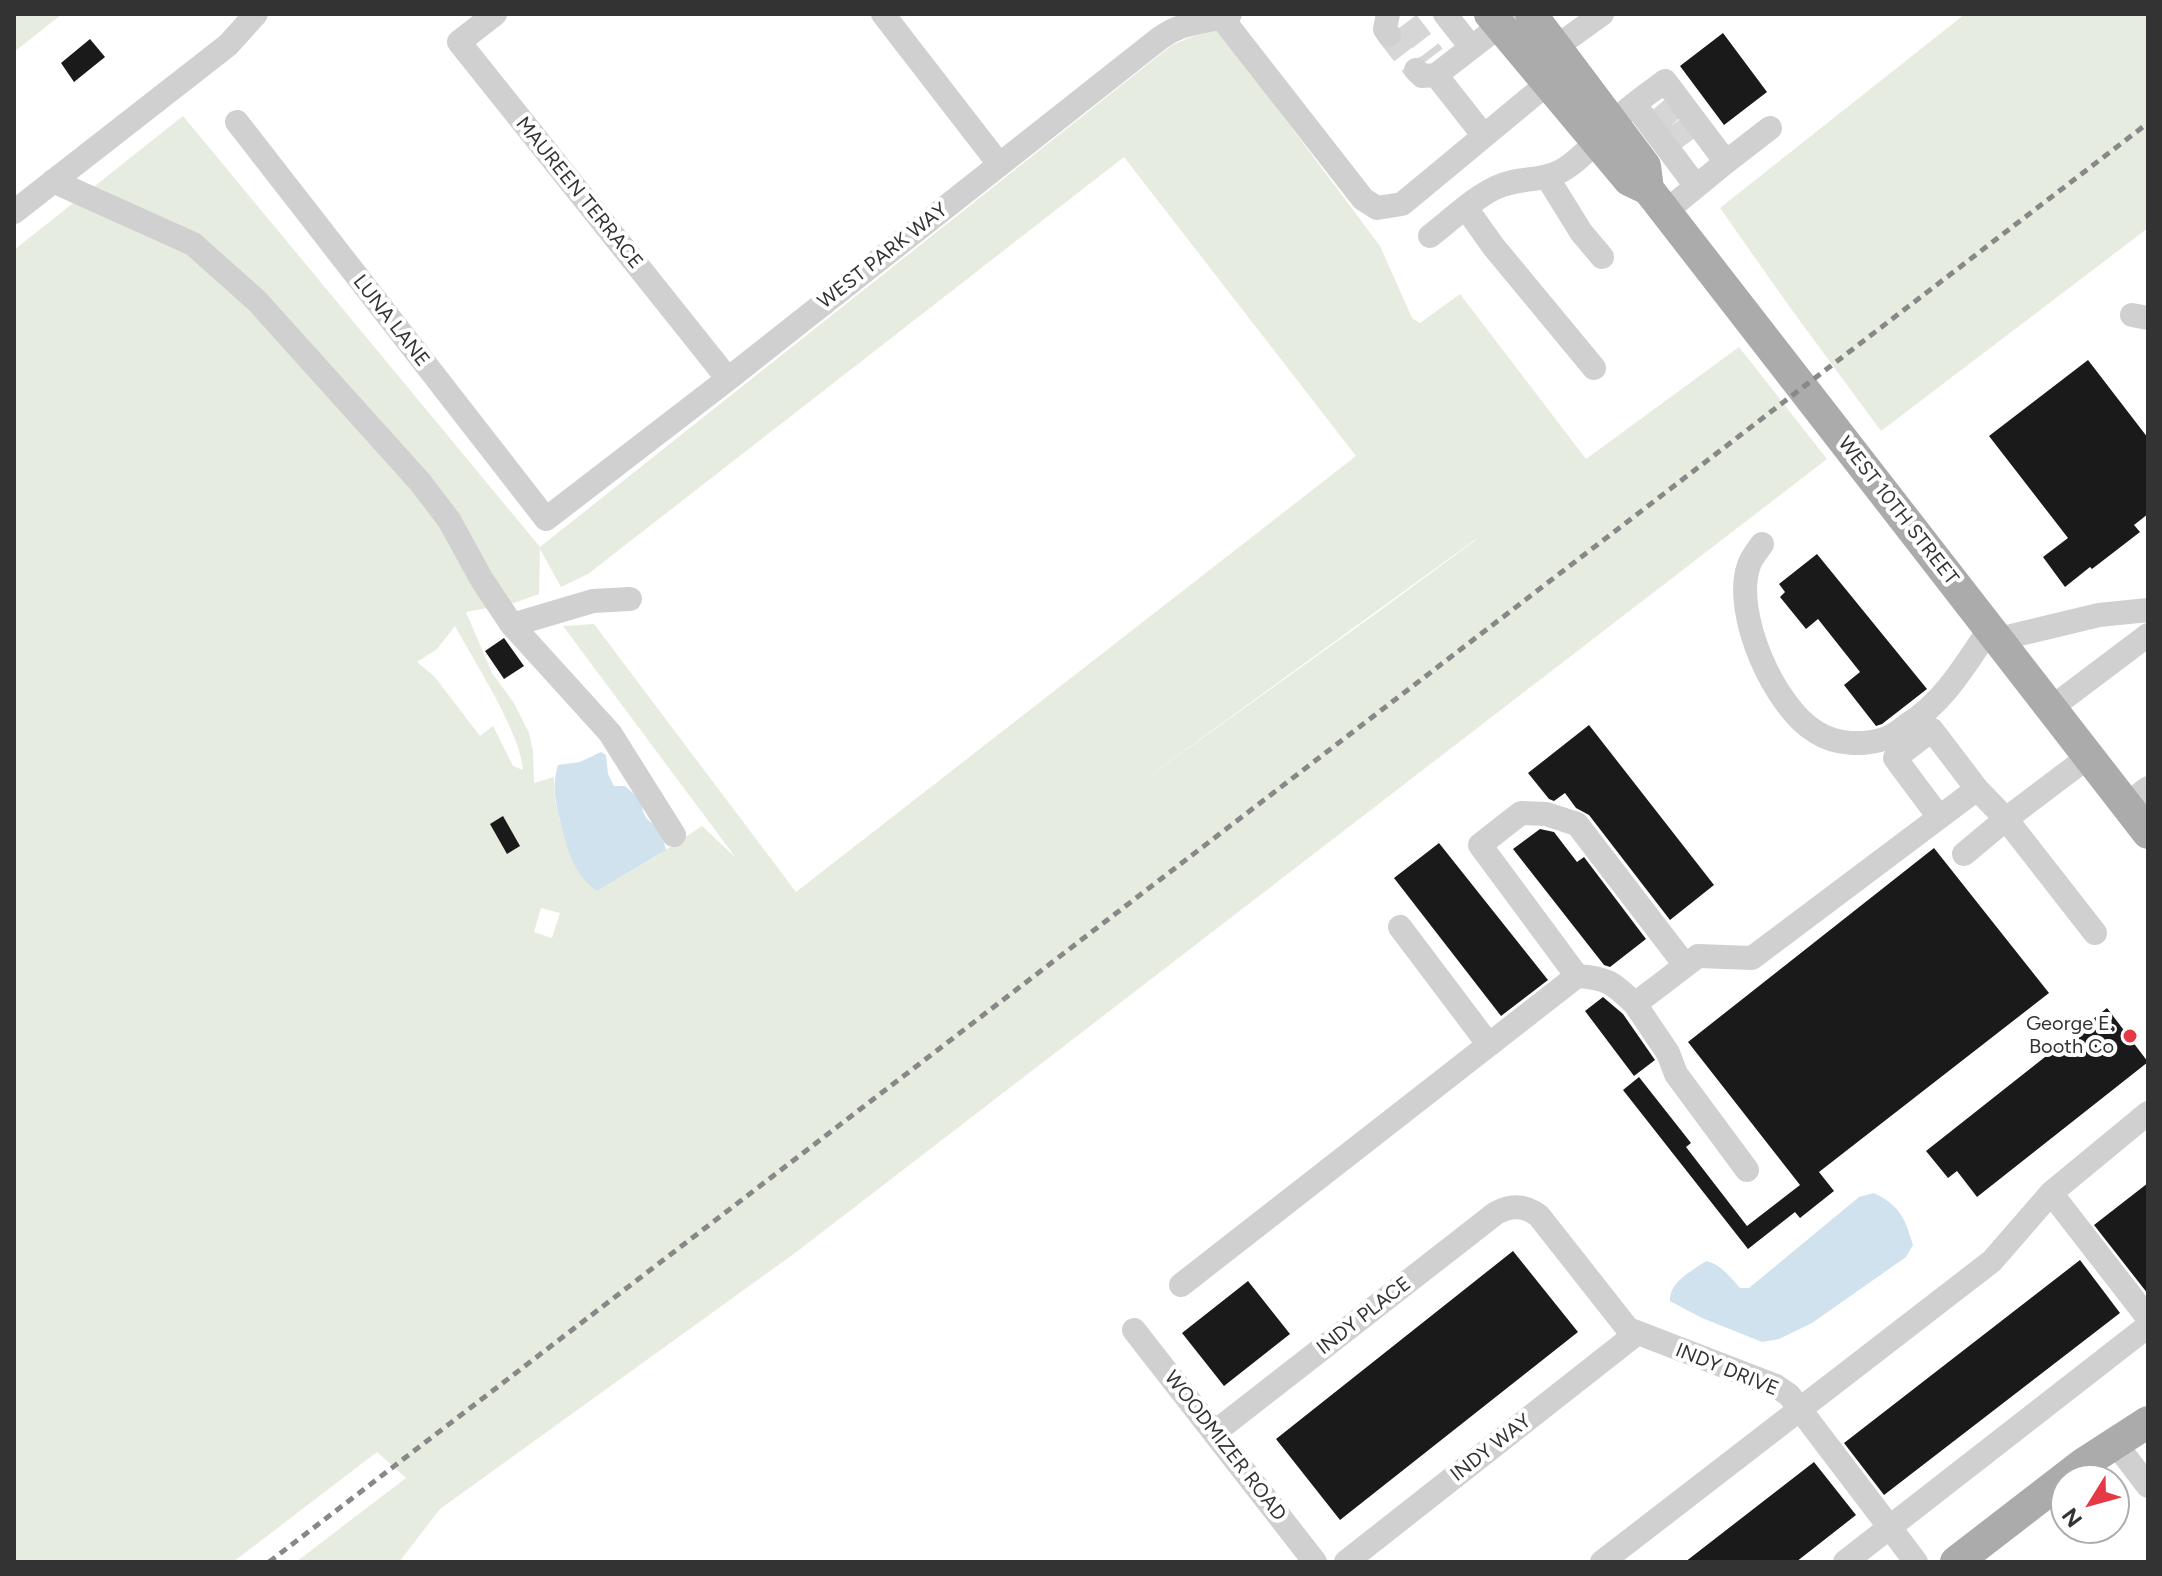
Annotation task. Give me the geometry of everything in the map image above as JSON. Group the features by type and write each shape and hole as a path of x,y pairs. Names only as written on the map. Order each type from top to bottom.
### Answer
{"main road":[{"name":"WEST 10TH STREET","path":"1531,14 1645,166 1656,200 2088,757 2137,796 2148,833"},
{"name":"WEST 10TH STREET","path":"1501,18 1548,83 1615,123"},
{"path":"1956,1562 2083,1464 2148,1422"}],"street":[{"path":"14,212 228,45 256,14"},
{"name":"MAUREEN TERRACE","path":"495,14 459,42 728,379"},
{"path":"883,14 999,164"},
{"path":"1445,14 1471,47"},
{"path":"1556,47 1602,14"},
{"path":"1225,16 1363,199 1377,208 1402,204 1548,83"},
{"name":"WEST PARK WAY","path":"546,519 1165,34 1194,22 1225,16"},
{"path":"1484,136 1429,67 1471,47 1501,18"},
{"path":"1430,236 1495,187 1547,177 1572,164 1665,81 1673,124 1696,186"},
{"name":"LUNA LANE","path":"237,122 546,519"},
{"path":"1615,123 1673,124 1726,162"},
{"path":"1656,200 1696,186 1770,128"},
{"path":"1547,177 1581,232 1602,257"},
{"path":"53,181 193,244 257,301 420,482 449,520 482,580 512,625 610,733 674,835"},
{"path":"1466,208 1493,246 1594,368"},
{"path":"1762,544 1749,564 1744,600 1751,633 1771,681 1796,717 1816,733 1840,742 1862,744 1889,737 1915,721 1935,704 1995,634 2099,615 2148,610"},
{"path":"512,625 593,601 630,599"},
{"path":"2051,708 2148,635"},
{"path":"1939,817 1895,758 1932,730 2095,933"},
{"path":"1964,854 2088,757"},
{"path":"1635,1004 1698,956 1752,958 1977,789"},
{"path":"1577,976 1480,845 1521,813 1546,814 1577,824 1685,965"},
{"path":"1400,927 1489,1045"},
{"path":"1181,1285 1577,976 1598,977 1614,984 1635,1004 1668,1053 1676,1074 1747,1170"},
{"path":"1602,1562 1992,1261 2051,1193 2148,1113"},
{"path":"2051,1193 2148,1318"},
{"name":"INDY DRIVE","path":"1517,1207 1526,1208 1539,1216 1624,1326 1636,1334 1784,1391 1916,1562"},
{"name":"INDY PLACE","path":"1215,1432 1496,1213 1517,1207"},
{"path":"1845,1562 2148,1326"},
{"name":"WOODMIZER ROAD","path":"1134,1330 1315,1562"},
{"name":"INDY WAY","path":"1346,1562 1636,1334"},
{"path":"2115,1443 2148,1486"}],"shaded area":[{"path":"14,14 62,14 14,52"},
{"path":"1965,14 2148,14 2148,228 1881,431 1720,208"},
{"path":"1213,28 1223,36 1380,246 1412,318 1420,323 1460,294 1586,459 1739,347 1827,459 795,1253 440,1509 399,1562 296,1562 406,1478 377,1452 233,1562 14,1562 14,250 183,116 540,547 1172,45","holes":["1124,157 1356,456 796,892 594,624 563,626 736,858 702,826 597,891 560,821 554,777 534,783 529,733 514,703 492,673 466,612 514,603 539,594 540,549 561,587 588,574","1477,539 1378,612 1123,795","455,626 506,717 523,770 513,766 493,726 480,736 434,676 417,662 437,649","541,908 560,913 552,938 534,932"]}],"water":[{"path":"601,752 606,755 608,774 614,786 625,786 642,801 646,817 660,827 666,850 597,891 582,877 572,860 558,813 555,786 558,765 580,762"},
{"path":"1874,1193 1900,1214 1913,1245 1906,1257 1812,1323 1779,1339 1762,1342 1702,1318 1670,1301 1677,1283 1706,1261 1721,1268 1740,1288 1749,1288 1859,1197"}],"building":[{"path":"1723,33 1767,92 1724,125 1680,66"},
{"path":"90,39 105,57 74,82 61,63"},
{"path":"2088,360 2148,438 2148,514 2134,525 2140,532 2065,587 2043,557 2068,538 1989,436"},
{"path":"1817,554 1927,689 1882,724 1876,726 1844,685 1860,672 1818,619 1806,629 1780,597 1785,592 1779,584"},
{"path":"504,638 524,666 504,679 485,651"},
{"path":"1589,725 1714,885 1670,920 1589,815 1576,808 1565,793 1554,801 1549,799 1528,773"},
{"path":"503,816 520,846 507,854 490,824"},
{"path":"1540,829 1554,832 1577,862 1584,857 1646,939 1610,967 1604,965 1513,849"},
{"path":"1439,843 1548,980 1501,1016 1394,878"},
{"path":"1934,848 2049,993 1819,1172 1834,1191 1800,1218 1795,1212 1748,1249 1623,1090 1639,1077 1691,1143 1686,1147 1747,1226 1800,1185 1688,1042"},
{"path":"1603,997 1623,1014 1655,1060 1634,1076 1585,1011"},
{"path":"2107,1008 2148,1062 1977,1197 1957,1171 1948,1178 1926,1151"},
{"path":"2148,1183 2148,1294 2094,1225"},
{"path":"1513,1251 1578,1332 1340,1520 1276,1439"},
{"path":"2080,1260 2120,1313 1884,1495 1844,1443"},
{"path":"1248,1281 1290,1334 1224,1386 1182,1333"},
{"path":"1814,1462 1856,1515 1796,1562 1685,1562"}],"tunnel":[{"path":"1407,22 1433,56"},
{"path":"1389,35 1416,70"},
{"path":"1658,121 1672,109"},
{"path":"1673,139 1687,129"}],"railway":[{"path":"269,1562 2148,123"}],"place":[{"name":"George E. Booth Co","path":"2130,1036"}]}
